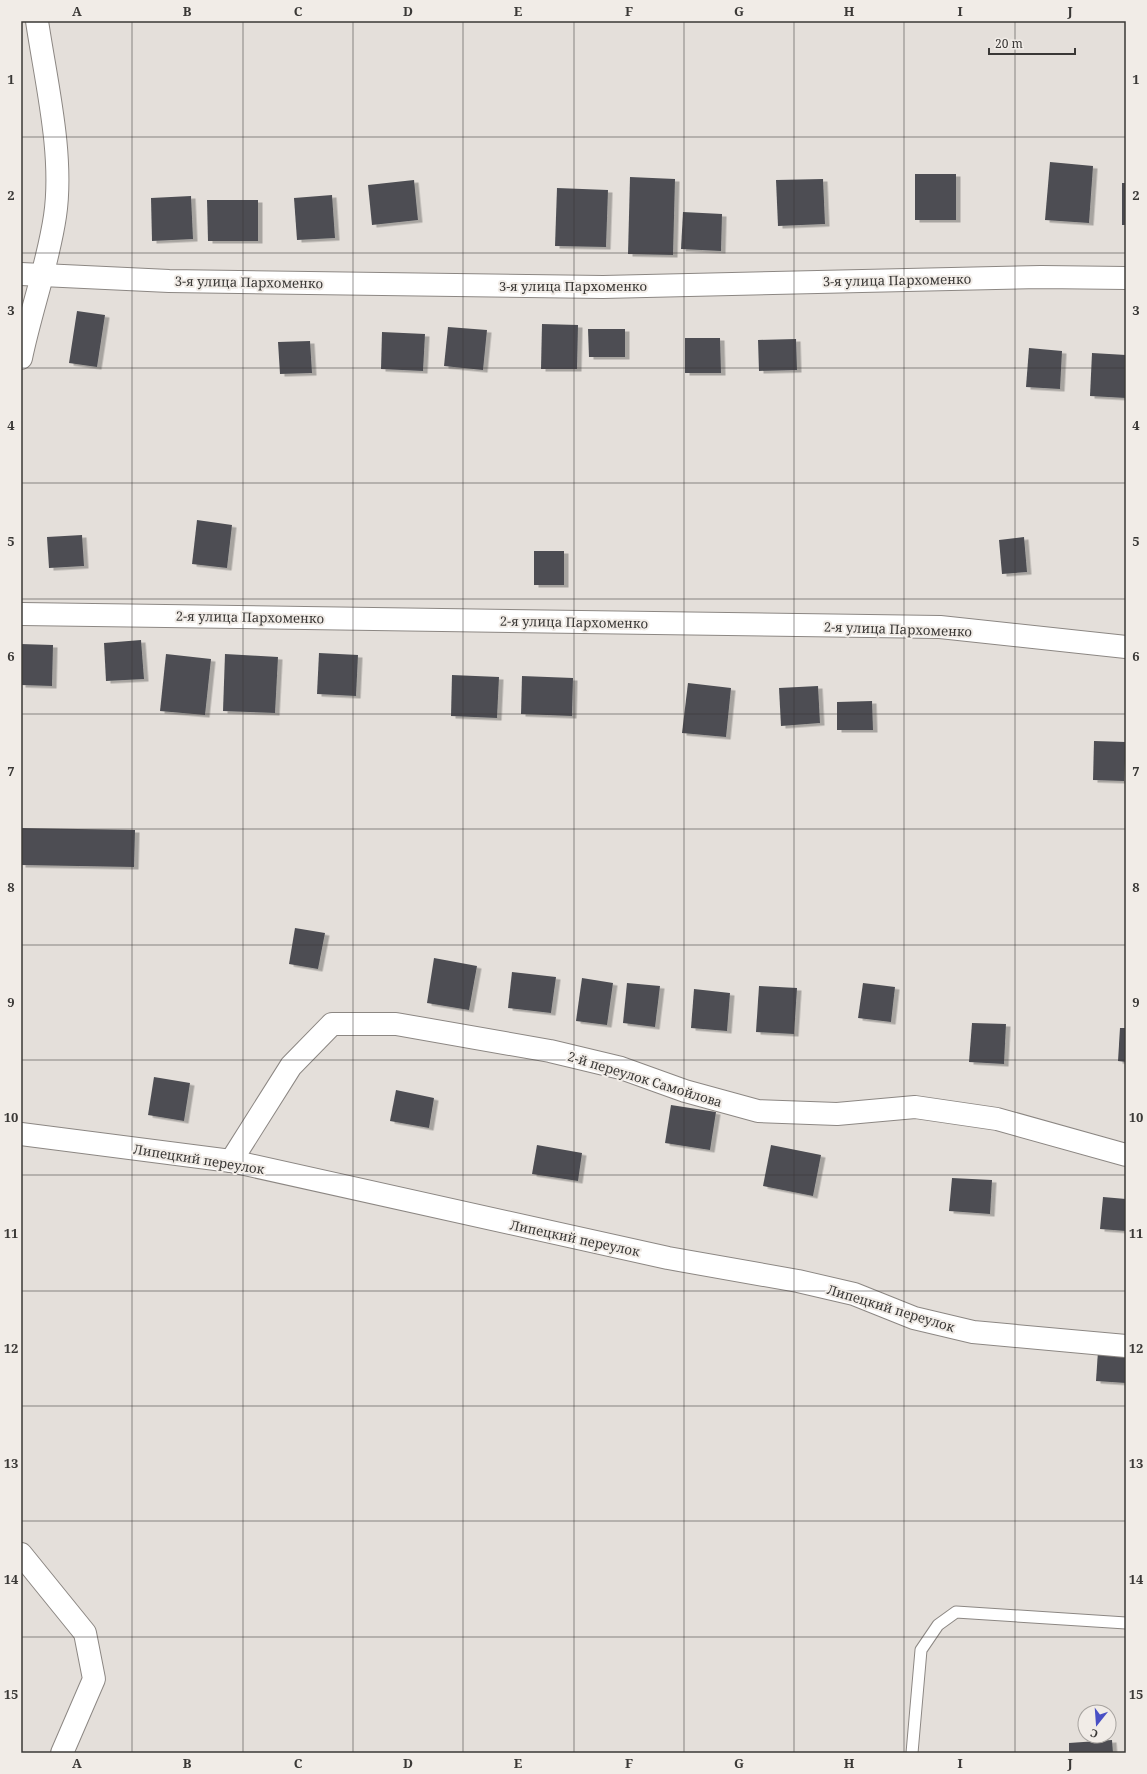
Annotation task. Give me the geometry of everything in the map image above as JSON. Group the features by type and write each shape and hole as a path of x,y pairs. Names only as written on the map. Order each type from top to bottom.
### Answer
{"street":[{"path":"21,358 29,322 43,275 55,216 58,154 37,21"},
{"name":"3-я улица Пархоменко","path":"21,274 169,281 603,287 1032,277 1126,278"},
{"name":"2-я улица Пархоменко","path":"21,614 940,627 1126,647"},
{"name":"2-й переулок Самойлова","path":"232,1162 291,1066 332,1024 396,1024 550,1051 621,1068 684,1091 758,1112 837,1114 915,1108 997,1119 1126,1155"},
{"name":"Липецкий переулок","path":"21,1134 232,1162 668,1258 798,1281 847,1292 914,1318 972,1332 1126,1346"},
{"path":"21,1554 85,1634 94,1679 62,1753"}],"lane":[{"path":"912,1753 921,1650 938,1626 956,1612 1126,1623"}],"building":[{"path":"1050,162 1093,166 1089,223 1045,220"},
{"path":"915,174 956,174 956,220 915,220"},
{"path":"630,177 675,179 673,255 628,254"},
{"path":"823,179 825,224 778,226 776,180"},
{"path":"414,180 418,220 372,225 368,185"},
{"path":"1122,183 1126,183 1126,225 1122,225"},
{"path":"557,188 608,190 606,247 555,246"},
{"path":"332,195 335,238 297,240 294,198"},
{"path":"191,196 193,239 152,241 151,198"},
{"path":"207,200 258,200 258,241 208,241"},
{"path":"683,212 722,214 721,251 681,249"},
{"path":"77,311 105,315 97,367 69,363"},
{"path":"542,324 578,325 577,369 541,369"},
{"path":"448,327 487,330 483,370 444,366"},
{"path":"588,329 625,329 625,357 589,357"},
{"path":"382,332 425,334 423,371 381,369"},
{"path":"685,338 720,338 721,373 685,373"},
{"path":"796,339 797,370 759,371 758,340"},
{"path":"310,341 312,373 280,374 278,342"},
{"path":"1029,348 1062,351 1060,389 1026,387"},
{"path":"1092,353 1126,355 1126,398 1090,396"},
{"path":"197,520 232,525 227,568 192,564"},
{"path":"82,535 84,566 49,568 47,537"},
{"path":"1024,537 1027,572 1002,574 999,540"},
{"path":"534,551 564,551 564,585 534,585"},
{"path":"141,640 144,679 106,681 104,643"},
{"path":"21,644 53,645 52,686 21,685"},
{"path":"319,653 358,655 356,696 317,694"},
{"path":"166,654 211,659 205,715 160,711"},
{"path":"225,654 278,657 275,713 223,711"},
{"path":"452,675 499,677 497,718 451,716"},
{"path":"522,676 573,678 572,716 521,714"},
{"path":"688,683 731,688 726,737 682,733"},
{"path":"818,686 820,723 781,726 779,688"},
{"path":"872,701 873,730 837,730 837,702"},
{"path":"1094,741 1126,742 1124,781 1093,780"},
{"path":"21,828 135,830 134,867 21,865"},
{"path":"295,928 325,933 318,969 289,964"},
{"path":"434,958 477,966 469,1010 427,1003"},
{"path":"512,972 556,977 551,1013 508,1008"},
{"path":"582,978 613,983 607,1025 576,1021"},
{"path":"627,983 660,986 655,1027 623,1023"},
{"path":"863,983 895,987 891,1022 858,1018"},
{"path":"759,986 797,988 794,1034 756,1032"},
{"path":"694,989 730,993 727,1031 691,1028"},
{"path":"972,1023 1006,1024 1004,1064 969,1062"},
{"path":"1120,1028 1126,1028 1126,1062 1118,1061"},
{"path":"154,1077 190,1083 184,1121 148,1115"},
{"path":"396,1090 434,1098 429,1128 390,1121"},
{"path":"671,1105 716,1112 710,1150 665,1143"},
{"path":"537,1145 582,1153 578,1181 532,1174"},
{"path":"771,1145 821,1155 813,1196 763,1186"},
{"path":"952,1178 992,1180 990,1214 949,1211"},
{"path":"1103,1197 1126,1199 1126,1231 1100,1229"},
{"path":"1098,1351 1126,1354 1126,1383 1096,1381"},
{"path":"1069,1743 1112,1744 1113,1753 1069,1753"}]}
